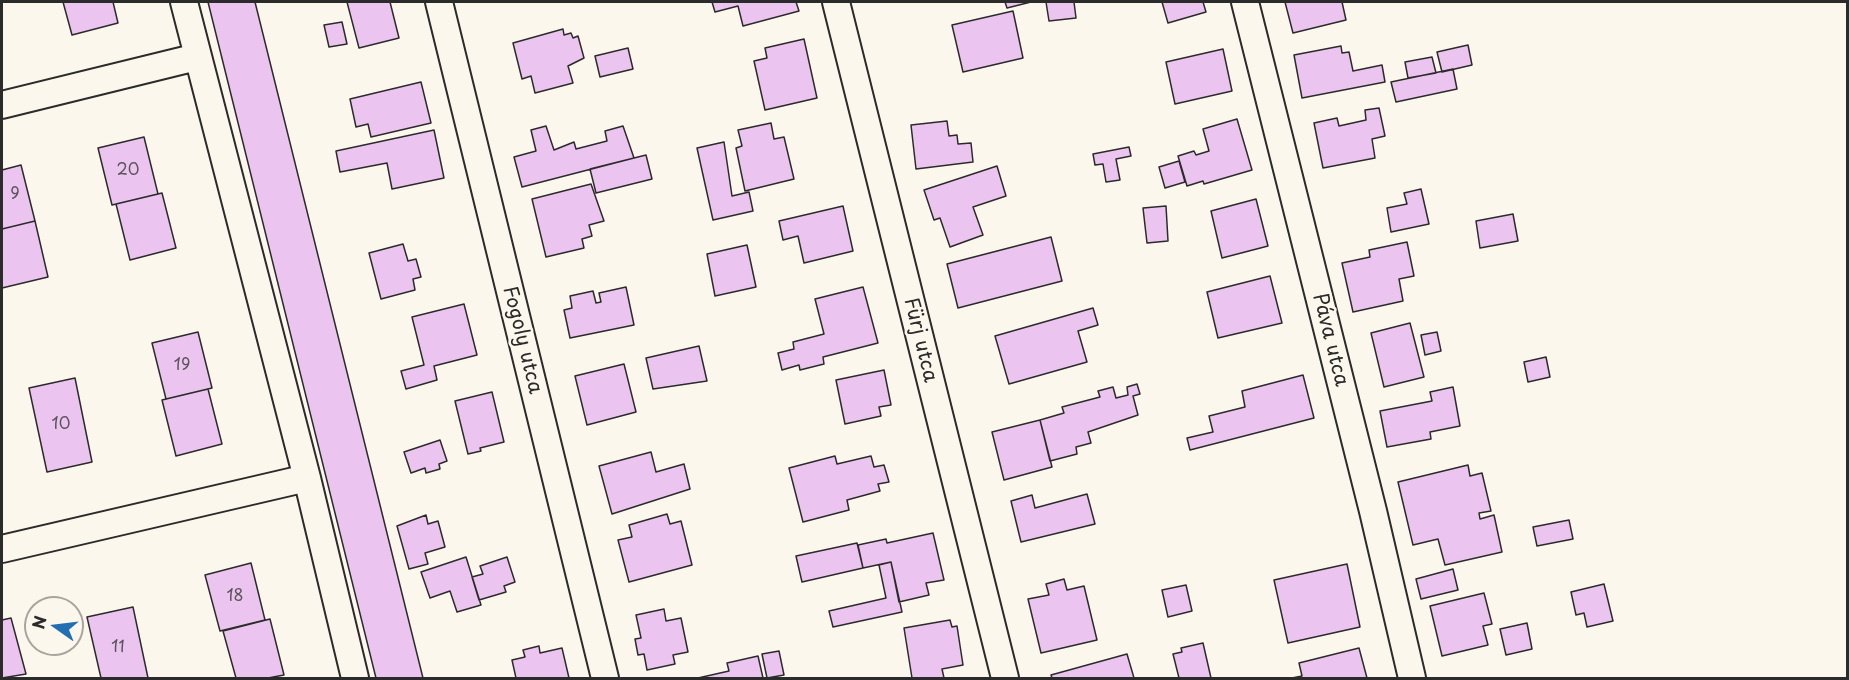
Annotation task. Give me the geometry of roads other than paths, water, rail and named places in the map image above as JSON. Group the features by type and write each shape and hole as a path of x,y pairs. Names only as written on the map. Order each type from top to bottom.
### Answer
{"street":[{"path":"184,2 307,478 355,678"},
{"name":"Fogoly utca","path":"439,2 605,678"},
{"name":"Fürj utca","path":"836,2 1005,678"},
{"name":"Páva utca","path":"1245,2 1373,511 1412,678"},
{"path":"2,105 197,57"},
{"path":"2,549 307,478"}]}
